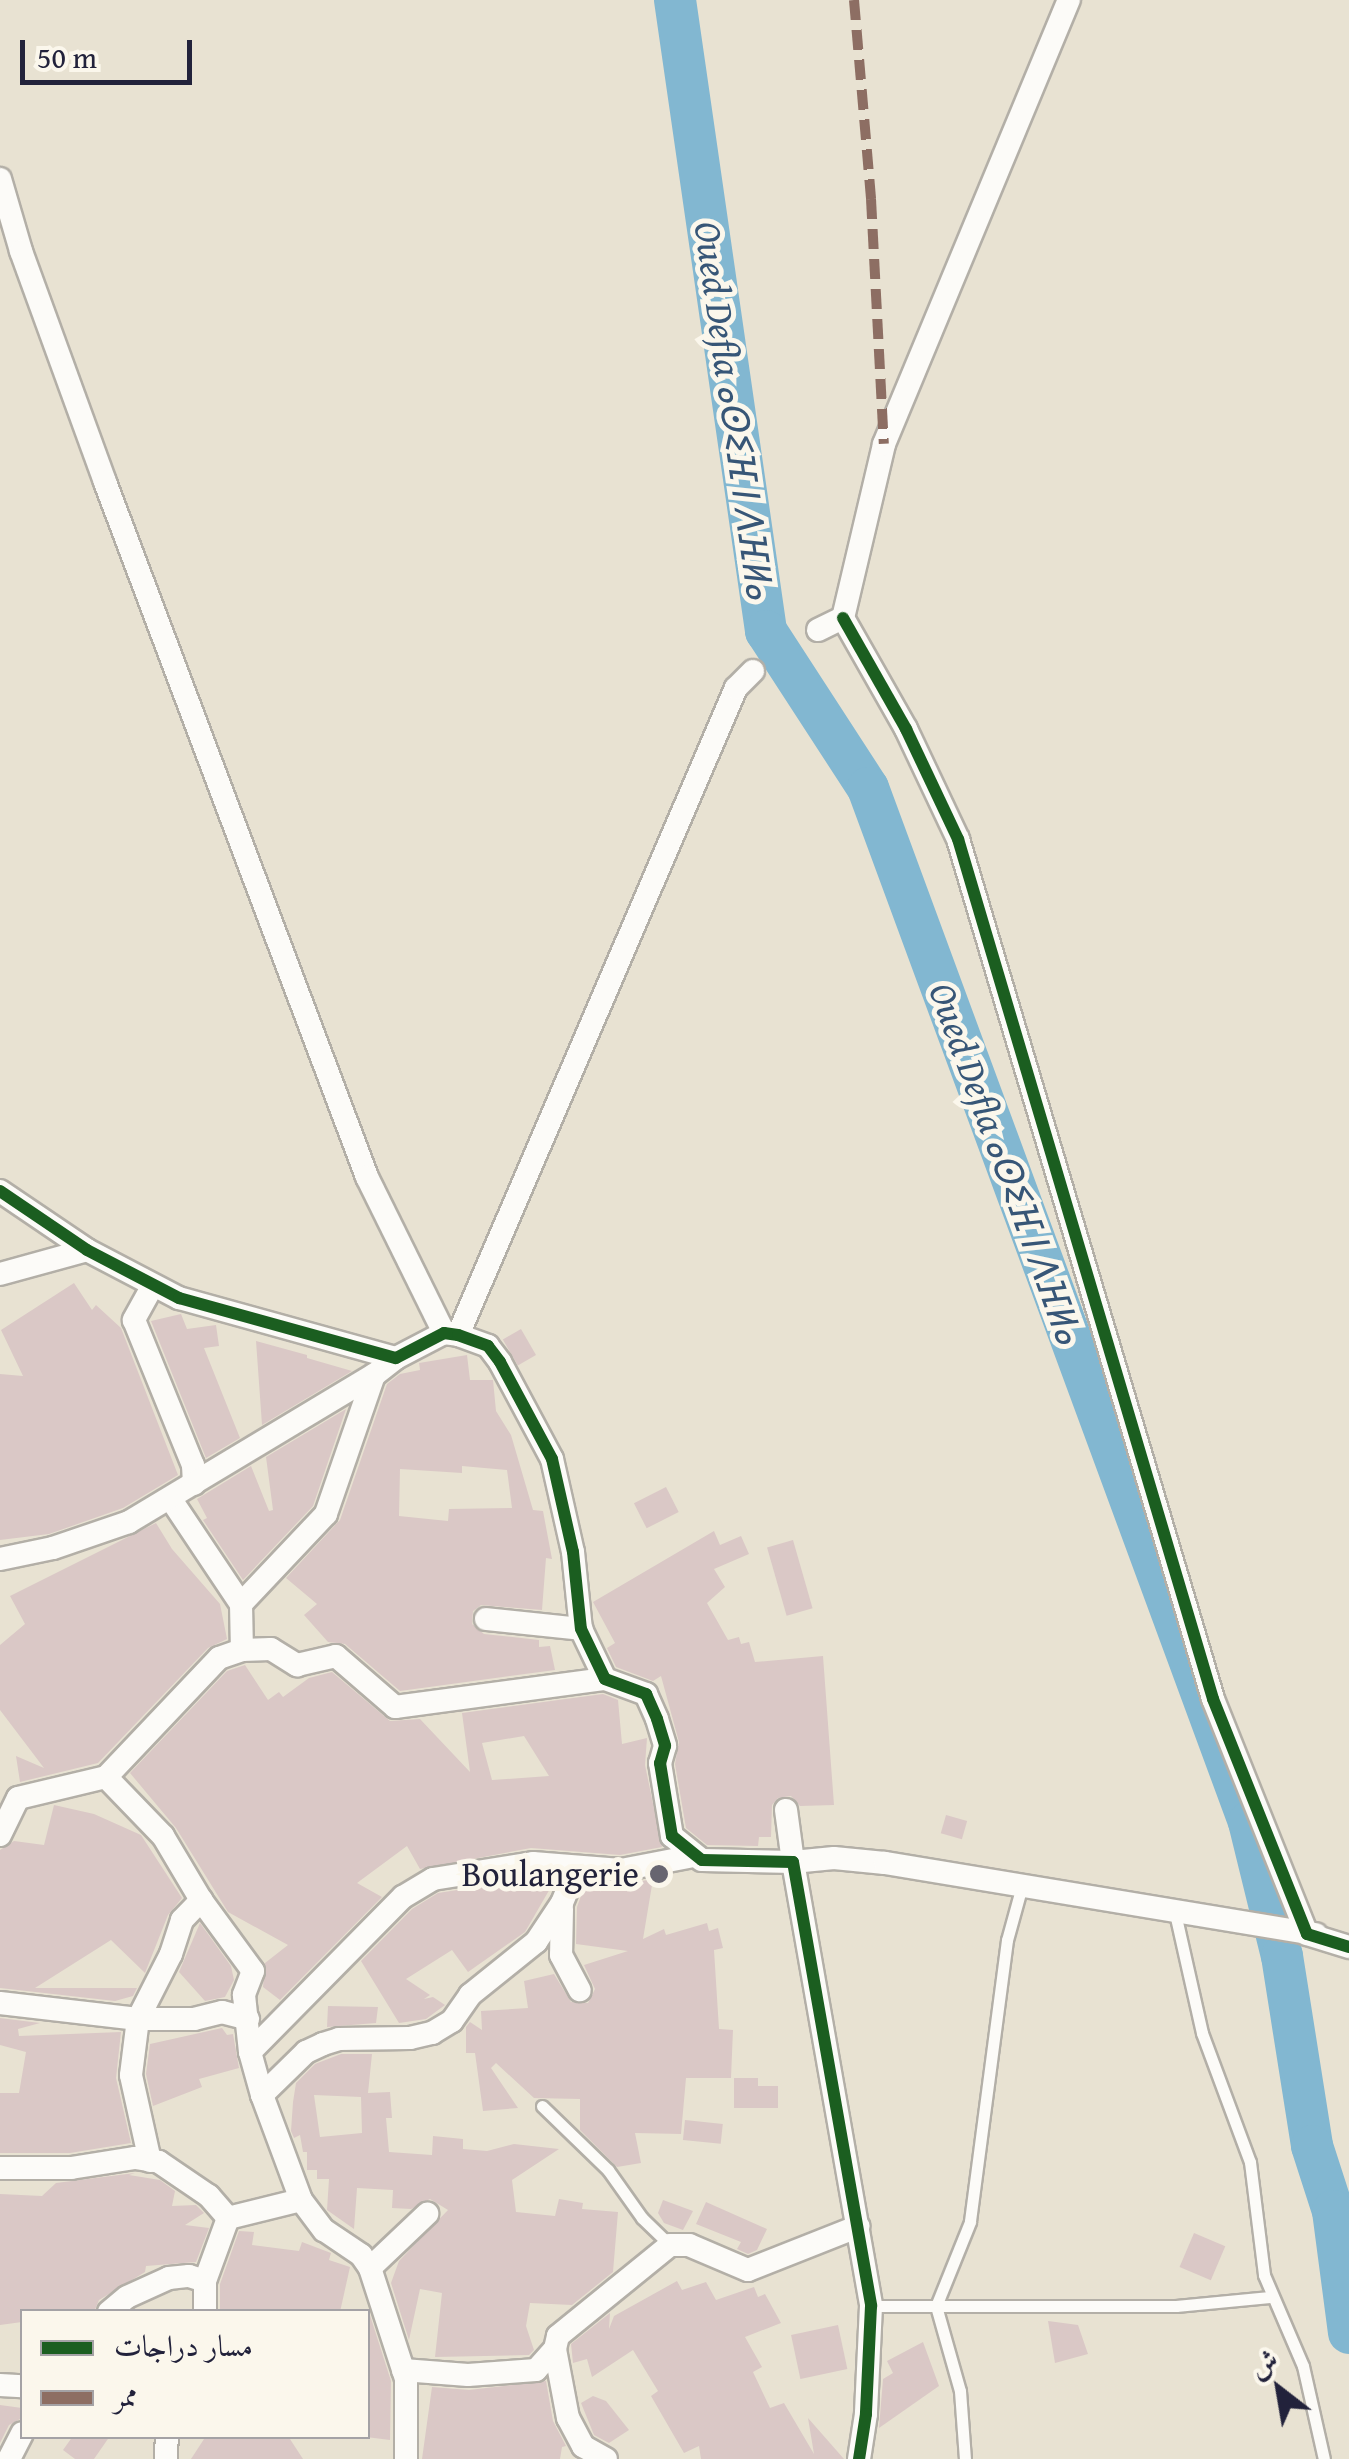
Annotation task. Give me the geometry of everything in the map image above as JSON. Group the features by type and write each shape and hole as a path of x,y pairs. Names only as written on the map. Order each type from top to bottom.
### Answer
{"street":[{"path":"1069,0 884,444 843,618 906,730 958,839 1213,1698 1306,1934"},
{"path":"0,178 21,251 105,482 367,1177 451,1334"},
{"path":"818,630 843,618"},
{"path":"451,1334 736,688 752,671"},
{"path":"0,1191 152,1288 396,1358"},
{"path":"0,1274 87,1250"},
{"path":"152,1288 134,1320 193,1465 194,1484"},
{"path":"0,1559 83,1538 172,1500 396,1358 451,1334 488,1346 552,1458 573,1552 581,1629 605,1679"},
{"path":"241,1604 326,1514 374,1375"},
{"path":"172,1500 241,1604 242,1650"},
{"path":"486,1619 581,1629"},
{"path":"0,1835 18,1798 106,1777 218,1658 242,1650 271,1649 296,1665 336,1656 394,1707 605,1679 646,1694 665,1746 660,1763 672,1836 702,1860 792,1862 834,1858 886,1862 1022,1882 1306,1934 1349,1946"},
{"path":"106,1777 163,1836 202,1900 253,1971 244,1995 250,2052 262,2095 301,2200 324,2230 361,2254 370,2268 409,2398 406,2459"},
{"path":"786,1810 819,2030 859,2226 870,2306 866,2414 859,2459"},
{"path":"250,2052 403,1897 434,1879 533,1863 621,1870 694,1856"},
{"path":"262,2095 306,2052 323,2044 410,2038 432,2033 452,2021 470,1995 536,1942 562,1903 576,1868"},
{"path":"150,2161 132,2075 138,2019 182,1920 202,1900"},
{"path":"562,1903 561,1954 580,1990"},
{"path":"1306,1934 1349,1930"},
{"path":"0,2003 138,2019 194,2020 222,2012 248,2019"},
{"path":"0,2168 150,2161 209,2196 228,2218"},
{"path":"228,2218 301,2200"},
{"path":"370,2268 427,2214"},
{"path":"205,2309 205,2281 228,2218"},
{"path":"606,2459 584,2446 568,2418 555,2349 558,2336 670,2245 689,2245 748,2270 859,2226"},
{"path":"113,2309 127,2297 169,2278 189,2276 205,2281"},
{"path":"403,2370 468,2375 536,2370 555,2349"}],"lane":[{"path":"965,2459 960,2391 936,2306 970,2222 1007,1940 1022,1882"},
{"path":"1183,1914 1202,2033 1250,2162 1270,2296 1303,2366 1324,2459"},
{"path":"542,2106 608,2170 642,2218 670,2245"},
{"path":"870,2306 1176,2306 1270,2296"}],"building":[{"path":"74,1283 92,1310 96,1305 121,1328 178,1475 123,1508 49,1534 0,1540 0,1374 23,1376 1,1330"},
{"path":"181,1314 187,1329 216,1325 219,1346 204,1348 240,1438 206,1458 151,1321"},
{"path":"521,1329 536,1355 518,1365 503,1340"},
{"path":"256,1341 307,1355 352,1371 262,1425"},
{"path":"467,1355 470,1380 493,1380 496,1411 511,1435 533,1510 543,1511 552,1559 546,1558 542,1610 481,1605 473,1611 472,1624 484,1634 539,1640 539,1647 550,1646 555,1670 400,1691 345,1644 328,1642 304,1615 317,1604 286,1578 340,1520 387,1384 400,1374 420,1370 419,1363","holes":["462,1466 507,1470 512,1508 449,1509 448,1521 399,1516 400,1469 462,1473"]},
{"path":"346,1409 313,1506 243,1580 203,1520 207,1518 197,1499 251,1466 269,1511 273,1510 266,1457"},
{"path":"666,1487 679,1512 647,1528 634,1503"},
{"path":"156,1523 172,1549 220,1604 227,1639 208,1648 98,1763 20,1782 16,1756 44,1768 0,1710 0,1645 25,1624 10,1596"},
{"path":"714,1531 720,1545 741,1536 749,1554 714,1569 725,1587 707,1603 728,1640 739,1637 741,1644 749,1642 755,1662 823,1656 834,1805 800,1806 791,1796 778,1798 772,1805 771,1837 759,1837 758,1846 707,1845 686,1828 675,1764 679,1742 661,1676 653,1681 616,1667 607,1648 615,1643 593,1602"},
{"path":"793,1540 813,1608 787,1616 767,1547"},
{"path":"245,1665 268,1700 279,1692 283,1697 309,1678 332,1672 390,1721 420,1719 470,1772 462,1713 603,1694 618,1700 622,1744 647,1738 645,1765 662,1847 620,1855 531,1848 420,1869 407,1846 357,1883 382,1897 280,2000 263,1987 265,1963 288,1945 228,1912 176,1828 130,1773 227,1671","holes":["524,1736 549,1776 492,1780 482,1743"]},
{"path":"54,1805 94,1814 141,1835 182,1898 168,1915 145,1973 111,1940 35,1988 137,1988 133,1996 115,2001 0,1988 0,1850 14,1841 44,1845"},
{"path":"946,1815 967,1821 962,1839 941,1833"},
{"path":"534,1878 555,1880 525,1932 468,1972 452,1950 406,1979 430,1995 424,1999 433,1997 445,2005 426,2019 399,2023 361,1961 412,1909 438,1893"},
{"path":"653,1879 643,1939 664,1929 666,1935 707,1923 709,1931 718,1928 723,1948 714,1950 719,2029 733,2030 731,2078 686,2078 681,2134 635,2133 641,2163 617,2167 580,2130 580,2099 534,2098 496,2063 491,2068 518,2108 483,2111 475,2053 466,2053 466,2027 470,2022 482,2030 481,2011 528,2008 524,1981 554,1974 571,2002 588,2003 595,1989 584,1965 628,1951 576,1944 577,1907 586,1882 620,1885"},
{"path":"200,1923 231,1966 234,1980 225,1997 205,2001 179,1972"},
{"path":"328,2006 378,2007 376,2023 327,2027"},
{"path":"0,2018 40,2023 18,2029 19,2036 121,2032 116,2078 131,2143 70,2153 0,2153 0,2093 19,2093 26,2052 0,2045"},
{"path":"222,2028 227,2035 233,2034 239,2068 199,2079 202,2087 153,2106 146,2074 150,2044"},
{"path":"341,2054 372,2054 368,2093 390,2092 392,2118 386,2118 389,2152 432,2155 433,2136 463,2139 463,2149 487,2151 514,2144 559,2149 512,2180 516,2212 555,2216 559,2199 583,2203 582,2209 618,2212 613,2272 572,2305 530,2303 526,2326 534,2350 529,2355 435,2357 442,2293 420,2289 409,2340 391,2283 399,2261 448,2210 430,2199 411,2209 392,2208 393,2190 357,2188 354,2229 327,2210 329,2179 317,2179 317,2170 307,2170 307,2152 303,2152 300,2135 294,2138 291,2131 296,2083 315,2064","holes":["314,2095 361,2097 362,2133 320,2137"]},
{"path":"734,2078 758,2078 758,2086 778,2086 778,2108 734,2108"},
{"path":"685,2120 723,2124 721,2144 683,2140"},
{"path":"135,2173 129,2175 160,2180 175,2191 172,2206 196,2205 204,2213 185,2225 209,2228 196,2262 146,2266 145,2272 99,2300 95,2309 20,2309 20,2322 0,2325 0,2194 42,2196 56,2183"},
{"path":"663,2200 693,2211 683,2230 664,2223 658,2213"},
{"path":"706,2202 767,2229 757,2250 748,2254 737,2249 741,2242 696,2224"},
{"path":"239,2231 254,2232 252,2245 299,2251 302,2242 331,2253 329,2260 350,2267 341,2309 220,2309 220,2284"},
{"path":"1194,2233 1225,2246 1211,2280 1180,2267"},
{"path":"677,2281 682,2290 706,2282 716,2300 754,2287 758,2297 765,2294 781,2323 745,2337 762,2367 753,2372 770,2408 784,2403 814,2454 808,2418 844,2459 701,2459 699,2446 684,2453 651,2396 658,2391 633,2350 592,2377 587,2359 573,2363 571,2344 610,2313 609,2329 614,2316"},
{"path":"370,2315 391,2381 390,2440 370,2438"},
{"path":"1048,2321 1078,2325 1088,2354 1055,2363"},
{"path":"838,2325 847,2369 800,2379 791,2335"},
{"path":"923,2342 939,2386 879,2428 883,2379 893,2373 887,2361"},
{"path":"546,2381 553,2421 566,2446 562,2447 560,2459 422,2459 432,2387 469,2390"},
{"path":"593,2396 606,2401 629,2430 609,2443 594,2435 581,2403"},
{"path":"0,2405 20,2408 20,2419 9,2425 0,2443"},
{"path":"71,2439 108,2439 94,2459 75,2459 63,2450"},
{"path":"204,2439 290,2439 303,2459 191,2459"}],"waterway":[{"name":"Oued Defla ⴰⵙⵉⴼ ⵏ ⴷⴼⵍⴰ","path":"675,0 766,631 868,788 1249,1822 1282,1956 1312,2146 1333,2211 1349,2333"}],"marked path":[{"path":"854,0 871,199 884,444"}],"cycle path":[{"path":"843,618 906,729 958,839 1213,1699 1307,1934 1349,1947"},
{"path":"0,1191 87,1250 179,1298 396,1358 444,1333 458,1335 488,1346 500,1362 552,1459 573,1552 581,1629 605,1679 646,1694 657,1719 665,1746 660,1763 672,1836 702,1860 793,1862 871,2306 866,2414 859,2459"}],"place":[{"name":"Boulangerie","path":"659,1874"}]}
